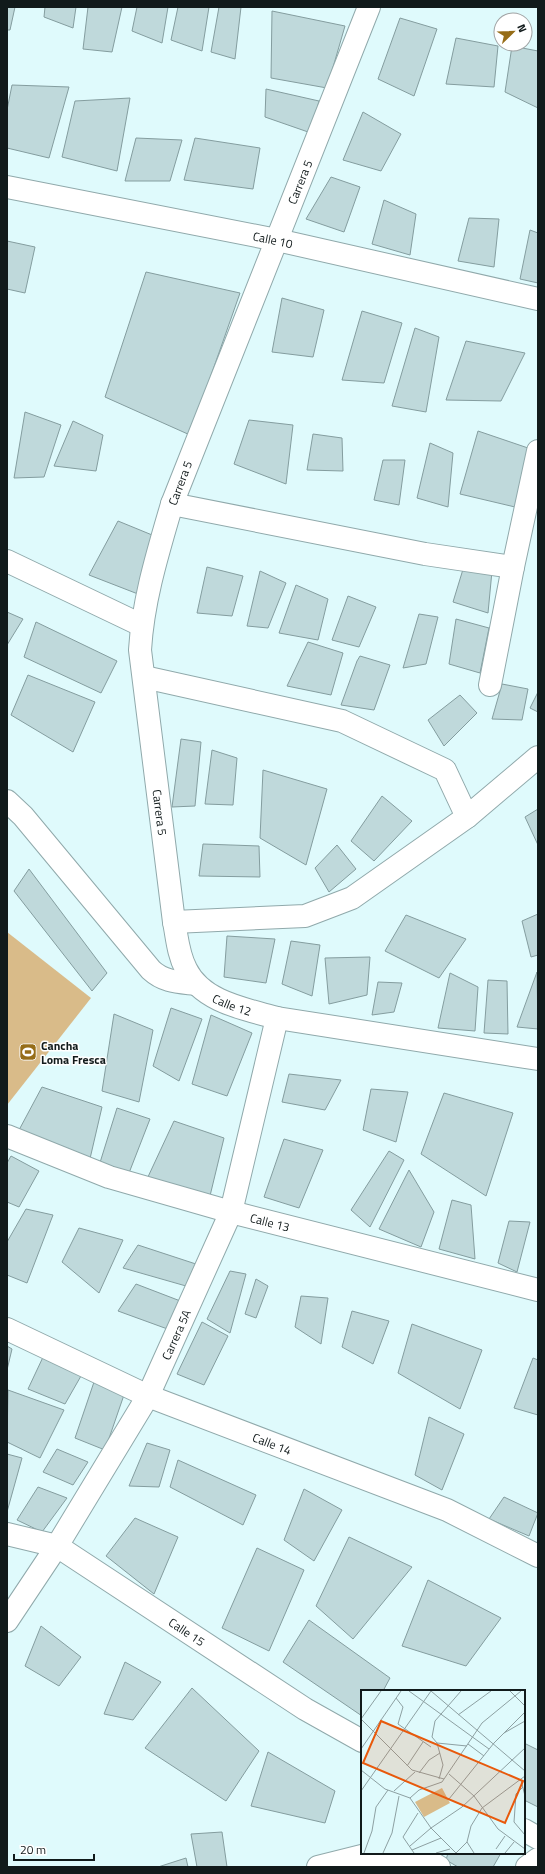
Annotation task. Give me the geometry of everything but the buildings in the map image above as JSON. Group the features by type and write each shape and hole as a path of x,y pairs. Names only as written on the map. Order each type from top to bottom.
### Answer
{"street":[{"name":"Carrera 5","path":"195,984 186,969 180,952 174,922 140,650 141,625 150,580 172,504 369,7"},
{"name":"Calle 10","path":"7,187 277,240 538,299"},
{"path":"490,685 538,451"},
{"path":"172,504 425,554 513,567"},
{"path":"7,561 141,625"},
{"path":"144,677 342,722 445,770 468,817"},
{"path":"174,922 305,916 352,898 468,817 538,758"},
{"path":"7,802 24,816 151,970 160,978 175,982 195,984"},
{"name":"Calle 12","path":"195,984 213,997 236,1007 277,1018 538,1059"},
{"name":"Carrera 5A","path":"7,1621 57,1546 148,1396 231,1212 277,1018"},
{"name":"Calle 13","path":"7,1136 109,1177 231,1212 538,1290"},
{"name":"Calle 14","path":"7,1329 148,1396 447,1510 538,1556"},
{"name":"Calle 15","path":"7,1534 57,1546 306,1709 361,1739"},
{"path":"525,1831 538,1838"},
{"path":"318,1867 366,1855 421,1856 439,1867"},
{"path":"528,1867 538,1859"}],"shaded area":[{"name":"Cancha Loma Fresca","path":"7,932 91,998 7,1105"}],"place":[{"name":"Cancha Loma Fresca","path":"28,1052"}]}
